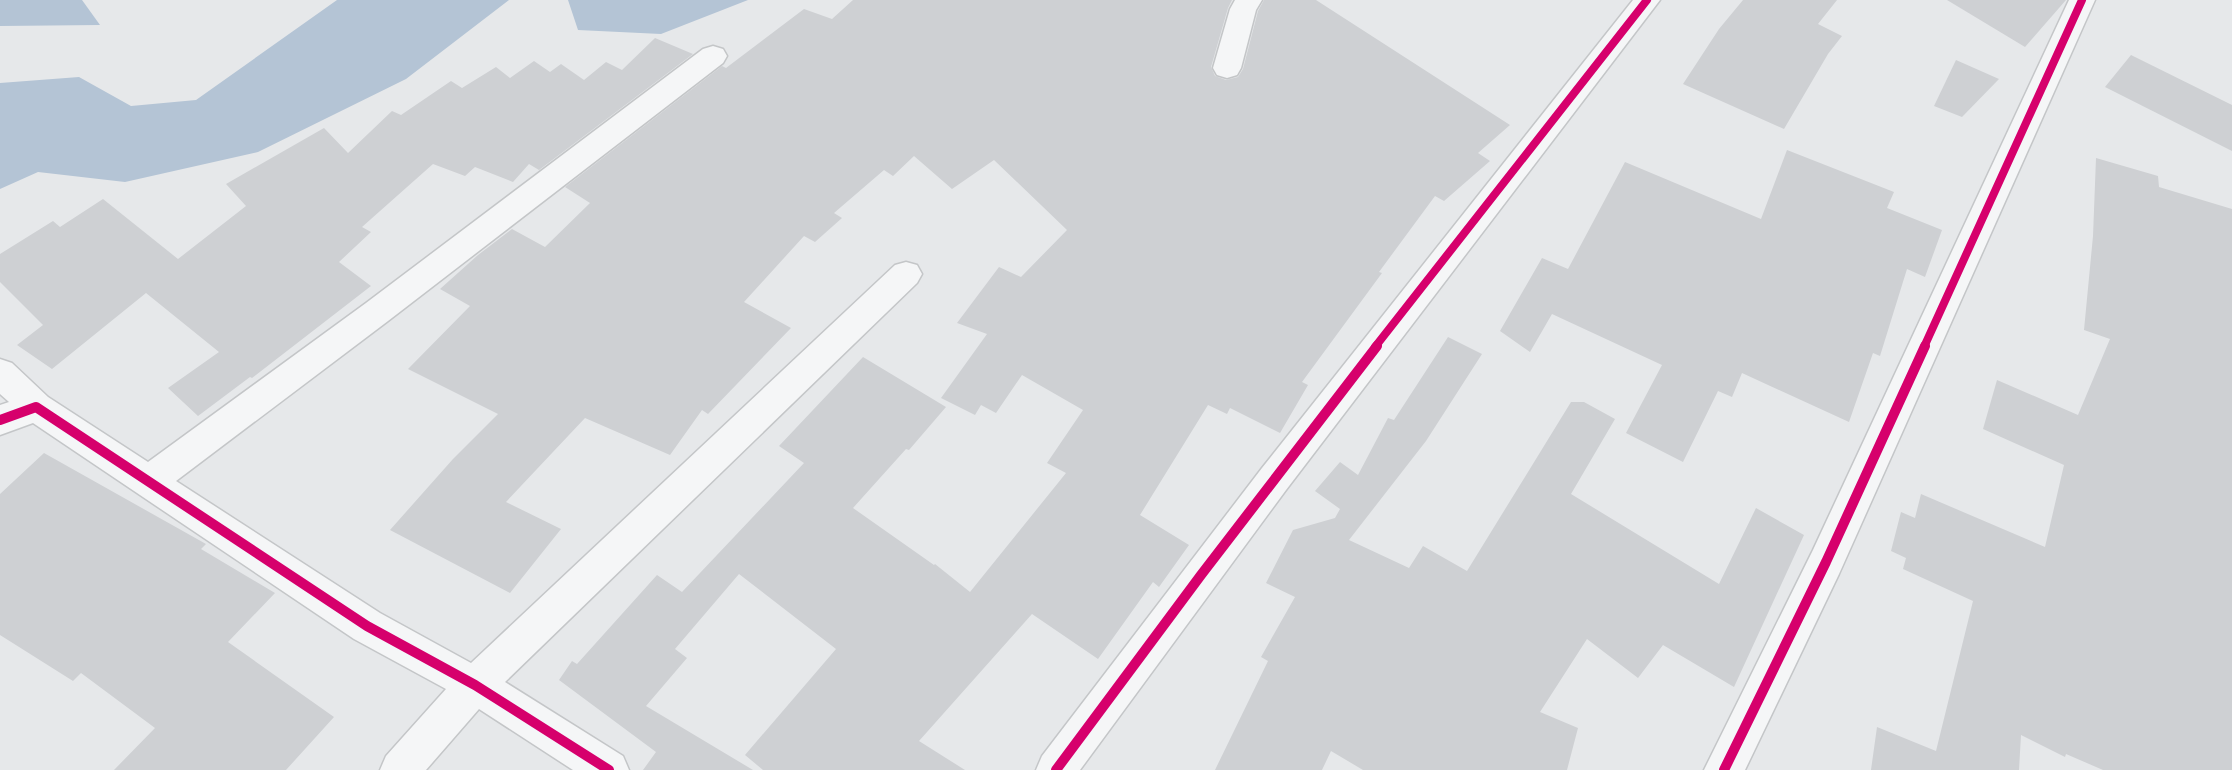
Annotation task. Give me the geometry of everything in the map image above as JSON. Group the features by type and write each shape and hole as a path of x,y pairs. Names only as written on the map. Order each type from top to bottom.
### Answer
{"street":[{"path":"1227,68 1244,9 1249,0"},
{"path":"1056,770 1132,666 1467,228 1647,0"},
{"path":"1724,770 1826,562 2082,0"},
{"path":"148,482 713,56"},
{"path":"400,770 475,685 906,274"},
{"path":"0,374 36,407 367,626 475,685 609,770"},
{"path":"0,420 36,407"}],"water":[{"path":"0,0 82,0 100,25 0,26"},
{"path":"337,0 509,0 406,79 258,152 125,182 38,172 0,189 0,83 79,77 131,106 196,100"},
{"path":"568,0 748,0 661,34 578,30"}],"building":[{"path":"853,0 1232,0 1211,67 1215,76 1226,80 1238,77 1243,69 1258,11 1264,0 1316,0 1510,125 1478,153 1490,161 1444,201 1435,196 1302,382 1308,385 1280,433 1230,408 1227,414 1208,405 1140,515 1189,545 1159,587 1153,582 1098,659 1032,614 919,741 965,770 763,770 745,755 836,649 739,574 675,649 687,658 646,706 753,770 643,770 656,752 559,680 572,661 577,664 657,575 682,592 804,463 779,446 863,357 946,407 909,450 906,449 853,508 935,564 970,592 1066,473 1047,463 1083,410 1022,375 996,413 981,405 975,415 941,398 987,334 957,323 999,267 1021,277 1067,230 994,160 952,189 914,156 893,176 884,170 834,213 842,218 815,242 804,236 744,302 791,328 708,414 702,410 670,455 585,418 506,502 561,529 510,593 390,530 453,459 498,414 408,369 470,306 440,289 478,255 512,229 545,247 590,203 565,187 722,66 726,68 804,9 832,19"},
{"path":"1743,0 1837,0 1818,24 1842,36 1828,54 1784,129 1683,84 1719,29"},
{"path":"1947,0 2066,0 2025,47"},
{"path":"655,38 693,54 539,170 529,164 513,182 475,167 465,176 433,164 362,227 371,232 339,262 371,286 252,378 250,377 198,416 168,388 219,352 146,293 52,369 17,345 43,325 0,282 0,254 53,221 60,227 103,199 178,259 246,206 226,184 324,128 348,153 392,111 401,115 451,81 462,88 496,67 510,78 534,61 550,72 561,64 584,80 606,62 622,70"},
{"path":"2131,55 2232,105 2232,151 2105,87"},
{"path":"1956,60 1999,79 1962,117 1934,106"},
{"path":"1787,150 1894,192 1887,208 1942,230 1925,277 1907,269 1880,356 1873,353 1849,422 1742,373 1732,397 1718,391 1683,462 1626,433 1662,365 1552,314 1530,352 1500,331 1542,258 1568,269 1625,162 1761,219"},
{"path":"2096,158 2158,176 2159,187 2232,209 2232,770 2103,770 2066,754 2065,757 2021,735 2019,770 1871,770 1877,727 1936,751 1973,601 1903,569 1906,558 1891,551 1901,512 1915,518 1921,494 2045,547 2064,465 1983,429 1997,380 2078,415 2110,339 2084,330 2093,236"},
{"path":"1448,337 1482,354 1426,441 1349,540 1409,568 1423,546 1467,571 1571,402 1584,402 1615,419 1571,494 1719,584 1756,508 1804,535 1734,687 1663,645 1638,678 1587,639 1540,712 1578,728 1567,770 1363,770 1331,751 1322,770 1215,770 1268,661 1261,657 1295,597 1266,583 1293,530 1335,518 1340,509 1315,491 1340,462 1358,475 1388,418 1394,420"},
{"path":"44,453 206,544 201,549 275,593 228,642 334,717 286,770 114,770 155,728 81,673 73,681 0,635 0,494"}],"cycle path":[{"path":"1056,770 1422,286 1647,0"},
{"path":"1724,770 1826,562 2082,0"},
{"path":"0,420 36,407 367,626 475,685 609,770"}]}
